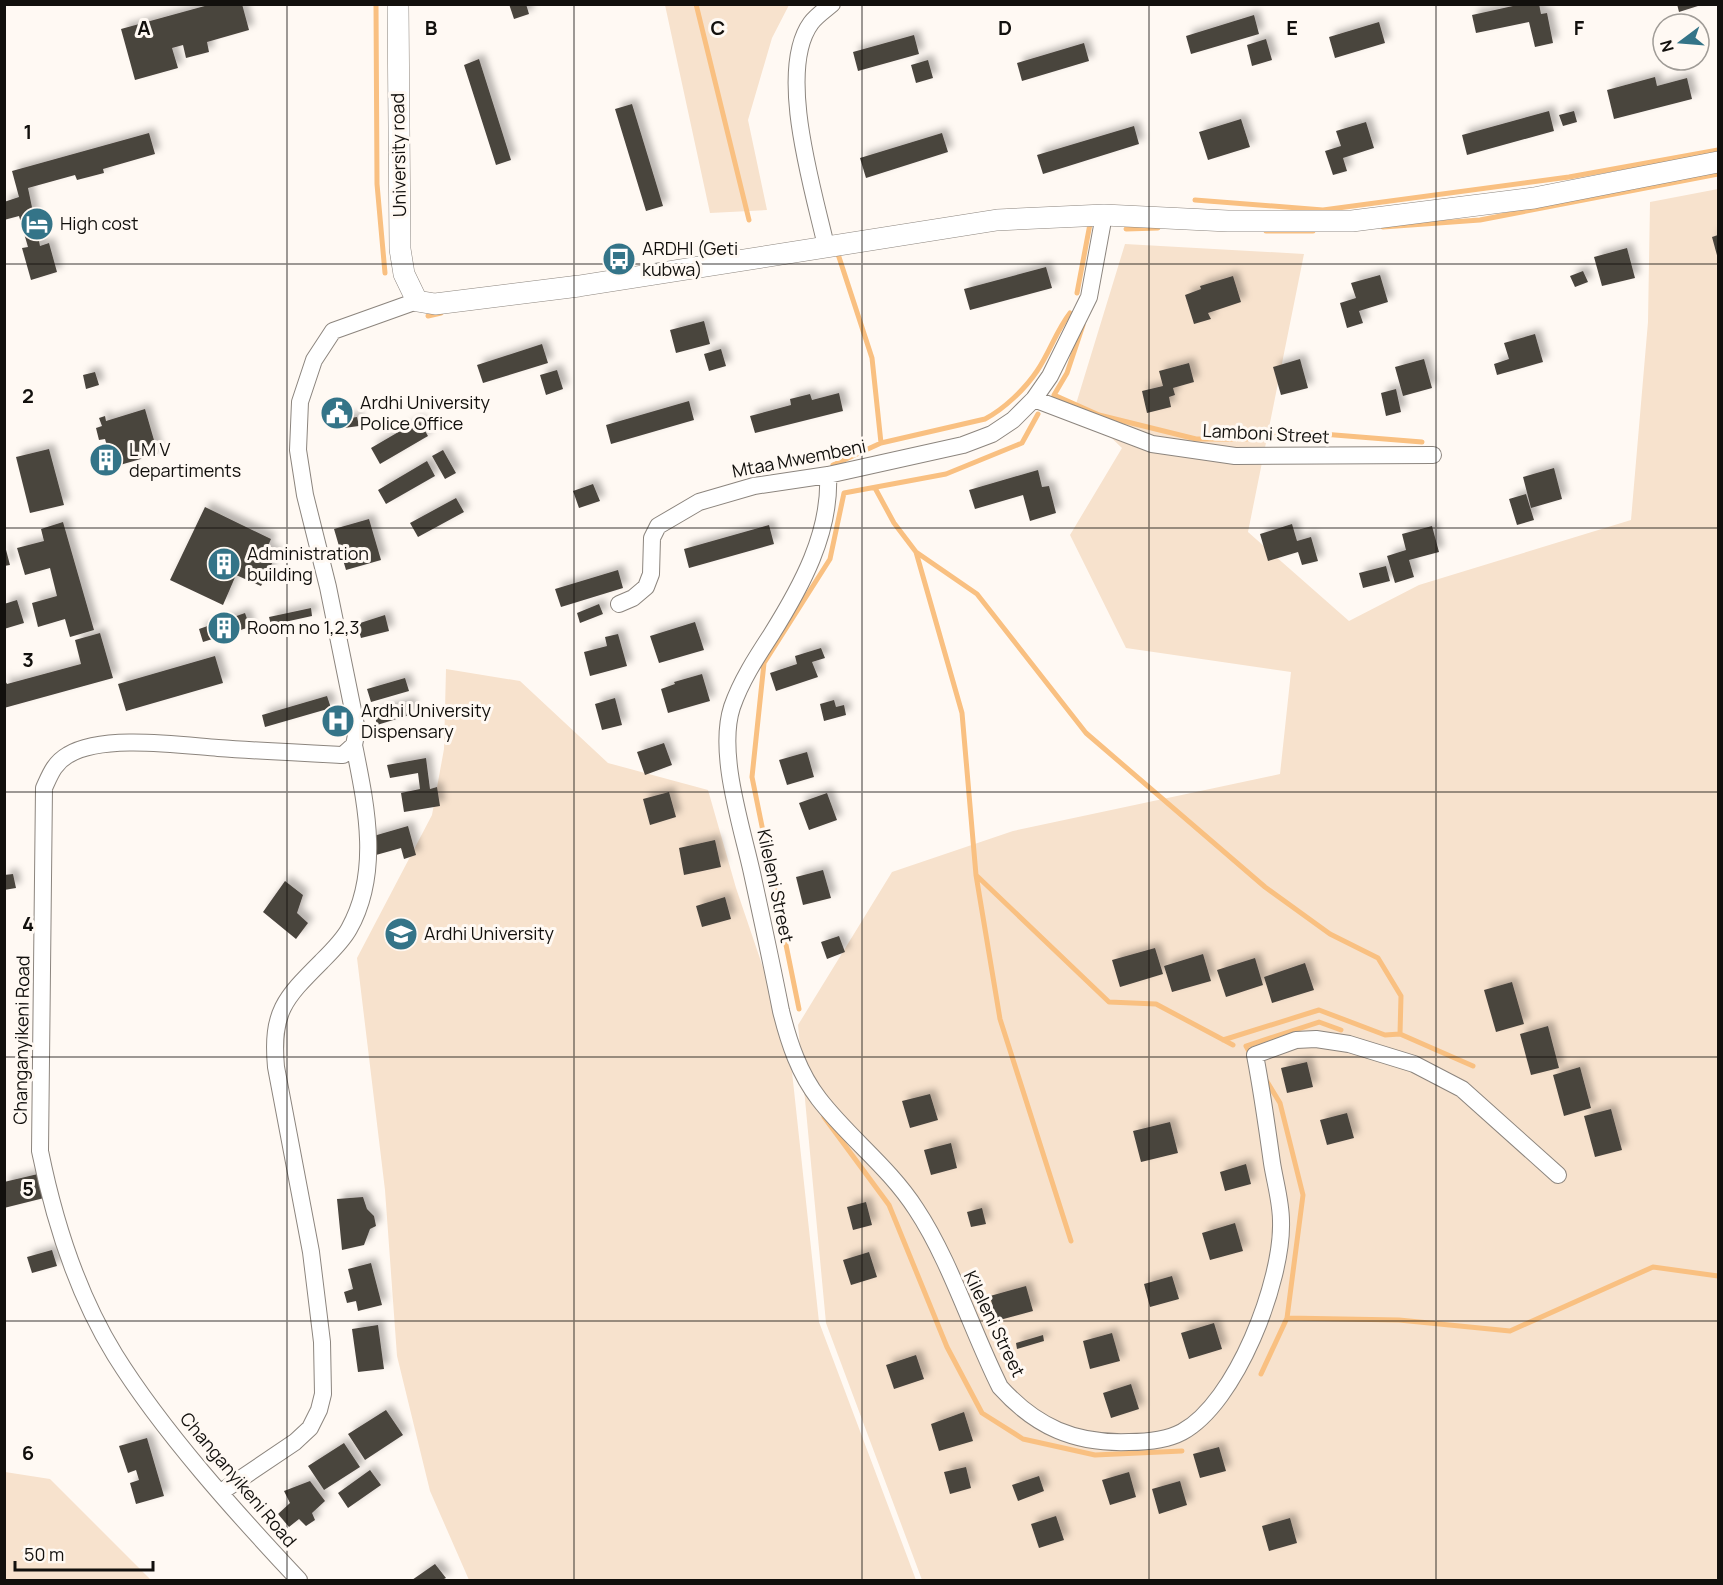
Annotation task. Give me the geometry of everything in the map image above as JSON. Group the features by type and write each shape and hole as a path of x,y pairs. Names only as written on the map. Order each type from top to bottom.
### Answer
{"street":[{"name":"University road","path":"398,4 400,249 404,274 417,301"},
{"path":"826,246 797,117 799,55 810,24 832,4"},
{"path":"221,1492 303,1435 310,1428 319,1410 323,1394 322,1342 311,1252 274,1043 278,1018 290,994 349,930 363,897 368,834 354,745 357,730 328,586 305,495 298,450 300,402 314,360 333,331 417,301 451,303 579,286 997,220 1104,215 1228,222 1352,221 1534,198 1719,162"},
{"name":"Mtaa Mwembeni","path":"619,603 633,598 646,586 651,574 652,538 658,526 699,502 754,486 828,475 963,445 992,434 1013,420 1034,399 1050,376 1089,297 1104,215"},
{"name":"Lamboni Street","path":"1034,399 1162,446 1235,456 1433,455"},
{"name":"Kileleni Street","path":"828,475 828,502 817,545 801,581 750,668 732,708 729,749 739,812 781,1011 789,1043 801,1069 819,1098 899,1183 918,1212 1000,1387 1020,1409 1045,1426 1071,1436 1115,1442 1156,1440 1180,1434 1213,1408 1231,1382 1267,1303 1282,1222 1255,1055 1269,1048 1296,1040 1316,1039 1349,1044 1414,1065 1462,1089 1558,1175"},
{"name":"Changanyikeni Road","path":"298,1581 221,1492 140,1392 114,1354 81,1286 47,1182 40,1151 39,1090 44,788 54,767 68,754 100,746 123,743 170,744 343,755 354,745"}],"shaded area":[{"path":"665,5 789,5 772,38 748,120 767,210 710,213"},
{"path":"1718,189 1718,1580 922,1580 826,1323 798,1025 892,872 1013,831 1280,774 1291,672 1126,648 1070,535 1122,448 1076,404 1125,244 1304,254 1248,532 1349,621 1419,585 1631,520 1648,322 1650,202"},
{"path":"446,669 520,681 608,763 708,790 736,888 789,1044 819,1322 916,1580 469,1580 430,1491 397,1356 385,1190 357,958 432,815 444,749"},
{"path":"5,1472 50,1479 151,1580 5,1580"}],"building":[{"path":"212,4 242,4 249,30 207,42 209,52 186,58 183,45 172,48 178,68 135,80 121,29"},
{"path":"509,4 526,4 529,14 514,19"},
{"path":"1522,4 1539,4 1541,14 1547,13 1553,43 1535,47 1529,22 1476,33 1472,15"},
{"path":"1677,4 1701,4 1701,5 1679,12"},
{"path":"1254,15 1259,34 1191,54 1186,36"},
{"path":"1379,22 1385,43 1335,58 1329,37"},
{"path":"914,35 919,54 858,71 853,52"},
{"path":"1266,39 1272,60 1252,66 1247,45"},
{"path":"1084,43 1089,61 1022,81 1017,63"},
{"path":"479,59 511,160 496,165 464,65"},
{"path":"928,60 933,78 916,83 911,65"},
{"path":"1655,77 1657,86 1687,78 1692,99 1614,119 1607,90"},
{"path":"632,104 663,206 646,211 615,109"},
{"path":"1549,111 1554,131 1467,155 1462,135"},
{"path":"1574,111 1577,122 1563,126 1559,115"},
{"path":"1241,119 1250,147 1208,160 1199,132"},
{"path":"1366,122 1374,148 1343,158 1347,171 1333,175 1325,151 1341,146 1336,131"},
{"path":"1134,126 1139,144 1043,174 1037,155"},
{"name":"High cost","path":"149,133 155,154 103,169 104,173 77,180 75,175 28,188 40,246 49,243 57,272 31,280 22,248 28,247 19,216 4,220 4,202 19,197 12,171"},
{"path":"942,133 948,152 866,178 860,158"},
{"path":"1718,235 1718,259 1712,237"},
{"path":"1627,248 1635,278 1602,286 1594,257"},
{"path":"1046,267 1052,288 970,310 964,289"},
{"path":"1583,271 1588,282 1575,287 1570,276"},
{"path":"1380,275 1388,302 1359,311 1363,323 1347,328 1340,303 1356,298 1351,283"},
{"path":"1233,276 1241,302 1208,313 1211,319 1194,324 1185,295 1201,289 1200,286"},
{"path":"704,321 710,344 676,353 670,330"},
{"path":"1535,334 1543,362 1497,375 1494,364 1509,359 1504,343"},
{"path":"542,344 548,363 483,383 477,365"},
{"path":"721,349 726,366 709,371 704,354"},
{"path":"1300,359 1308,388 1281,395 1273,367"},
{"path":"1424,359 1432,388 1403,396 1395,367"},
{"path":"1189,363 1194,382 1173,388 1175,395 1169,397 1171,407 1147,413 1142,391 1163,386 1159,371"},
{"path":"557,370 563,389 546,395 540,375"},
{"path":"95,372 99,385 86,389 83,375"},
{"path":"1396,389 1401,412 1386,416 1381,393"},
{"path":"839,393 843,411 755,433 750,416 791,405 790,399 810,394 812,400"},
{"path":"689,401 694,420 611,444 606,425"},
{"path":"145,409 158,454 113,467 105,439 99,440 96,428 102,426 99,418 105,416 106,421"},
{"path":"357,417 359,426 344,428 343,419"},
{"path":"419,420 428,436 380,464 371,448"},
{"path":"49,449 64,505 30,513 16,457"},
{"path":"443,450 456,473 445,479 432,456"},
{"name":"L M V departiments","path":"108,453 111,465 104,468 100,455"},
{"path":"427,461 435,476 386,504 378,490"},
{"path":"1554,468 1562,499 1531,508 1523,477"},
{"path":"1038,470 1042,487 1049,486 1056,513 1030,521 1023,495 975,509 969,490"},
{"path":"593,484 600,501 579,508 573,491"},
{"path":"1526,494 1534,520 1517,525 1509,499"},
{"path":"456,498 464,512 418,537 410,523"},
{"name":"Administration building","path":"205,507 271,539 267,548 277,553 261,586 236,575 223,605 170,580"},
{"path":"369,519 381,560 346,570 334,529"},
{"path":"63,522 94,630 70,637 65,619 38,627 32,603 57,596 50,568 25,575 17,548 44,541 41,529"},
{"path":"1292,524 1297,541 1311,537 1318,561 1302,565 1298,552 1268,561 1260,534"},
{"path":"769,525 774,544 689,568 684,549"},
{"path":"1432,526 1439,552 1409,560 1414,577 1395,583 1387,556 1406,550 1402,534"},
{"path":"4,547 10,565 4,566"},
{"path":"1386,566 1390,581 1363,588 1359,573"},
{"path":"618,570 623,588 561,607 555,589"},
{"path":"17,600 24,623 4,629 4,604"},
{"path":"599,604 603,614 580,623 577,613"},
{"path":"311,608 312,616 271,625 269,617"},
{"name":"Room no 1,2,3","path":"245,613 250,627 203,642 199,629"},
{"path":"385,615 389,631 361,638 357,624"},
{"path":"695,622 704,650 659,663 650,636"},
{"path":"100,633 113,678 4,708 4,679 7,684 81,664 75,640"},
{"path":"618,634 627,666 590,676 584,652 607,646 605,637"},
{"path":"821,648 825,658 812,662 818,677 776,691 770,673 797,664 795,656"},
{"path":"215,656 223,683 126,711 118,684"},
{"path":"702,674 710,701 668,713 661,689 675,684 674,682"},
{"path":"405,678 409,691 371,702 367,689"},
{"path":"327,696 331,708 265,727 262,715"},
{"path":"615,698 622,725 602,730 595,704"},
{"path":"834,700 836,707 844,705 846,715 824,721 820,704"},
{"path":"410,702 413,714 377,725 374,712"},
{"path":"664,743 672,765 645,775 637,752"},
{"path":"807,752 814,777 787,785 779,760"},
{"path":"426,758 430,789 437,787 440,806 404,812 401,793 420,789 418,773 390,778 387,765"},
{"path":"669,792 676,817 650,825 643,799"},
{"path":"827,793 837,820 809,830 799,803"},
{"path":"408,826 416,855 404,859 401,848 376,855 370,837"},
{"path":"715,840 721,867 684,875 679,848"},
{"path":"823,870 831,898 803,905 796,877"},
{"path":"13,874 16,888 4,890 4,875"},
{"path":"285,881 303,895 297,913 308,923 296,939 263,912"},
{"path":"725,897 731,919 702,927 696,906"},
{"path":"839,936 845,952 827,959 821,942"},
{"path":"1155,948 1163,974 1120,987 1112,960"},
{"path":"1203,954 1211,981 1172,992 1164,966"},
{"path":"1255,958 1263,985 1226,997 1217,970"},
{"path":"1305,963 1314,990 1272,1003 1264,977"},
{"path":"1512,982 1524,1024 1496,1032 1484,990"},
{"path":"1548,1026 1559,1068 1531,1075 1520,1034"},
{"path":"1307,1062 1313,1087 1287,1093 1281,1068"},
{"path":"1580,1067 1591,1108 1564,1116 1553,1075"},
{"path":"930,1094 938,1120 910,1128 902,1101"},
{"path":"1611,1109 1622,1150 1595,1157 1584,1116"},
{"path":"1347,1113 1354,1138 1327,1145 1320,1120"},
{"path":"1170,1122 1178,1153 1141,1162 1133,1131"},
{"path":"951,1143 957,1168 931,1175 924,1150"},
{"path":"1246,1164 1251,1184 1225,1191 1220,1172"},
{"path":"38,1174 44,1198 4,1208 4,1182"},
{"path":"363,1197 367,1209 374,1216 376,1226 370,1229 364,1245 342,1250 337,1199"},
{"path":"866,1202 872,1225 853,1230 847,1207"},
{"path":"982,1208 986,1224 971,1227 967,1212"},
{"path":"1235,1223 1243,1251 1210,1260 1202,1233"},
{"path":"52,1250 57,1266 32,1273 27,1257"},
{"path":"869,1252 877,1277 851,1285 843,1260"},
{"path":"371,1263 382,1305 358,1311 356,1301 347,1303 344,1292 353,1289 348,1269"},
{"path":"1172,1276 1179,1299 1150,1307 1144,1284"},
{"path":"1026,1286 1033,1311 996,1321 990,1296"},
{"path":"1214,1323 1222,1349 1189,1359 1181,1333"},
{"path":"378,1325 384,1369 358,1372 352,1329"},
{"path":"1112,1333 1120,1361 1090,1369 1083,1341"},
{"path":"1043,1335 1044,1341 1017,1349 1016,1343"},
{"path":"916,1355 924,1379 894,1389 886,1365"},
{"path":"1131,1384 1139,1409 1111,1418 1103,1393"},
{"path":"386,1410 403,1435 365,1460 348,1434"},
{"path":"964,1412 973,1441 939,1451 931,1424"},
{"path":"147,1438 164,1496 136,1504 130,1483 139,1480 136,1470 128,1473 119,1446"},
{"path":"344,1443 360,1467 324,1490 308,1466"},
{"path":"1219,1447 1226,1471 1200,1478 1193,1454"},
{"path":"966,1467 971,1488 950,1494 944,1472"},
{"path":"370,1470 381,1485 348,1508 338,1493"},
{"path":"1129,1472 1136,1497 1110,1505 1102,1480"},
{"path":"1039,1476 1044,1491 1018,1501 1012,1485"},
{"path":"310,1481 325,1501 312,1513 315,1520 306,1526 299,1519 289,1527 278,1514 290,1503 284,1491"},
{"path":"1180,1481 1187,1505 1159,1514 1152,1489"},
{"path":"1056,1516 1064,1540 1039,1548 1031,1524"},
{"path":"1290,1518 1297,1543 1269,1551 1262,1526"},
{"path":"435,1564 446,1578 412,1580"}],"waterway":[{"path":"376,4 377,184 385,273"},
{"path":"696,4 749,220"},
{"path":"1195,200 1323,210 1569,177 1718,150"},
{"path":"1383,227 1480,220 1718,174"},
{"path":"1077,293 1090,224 1086,224"},
{"path":"1126,229 1158,228"},
{"path":"1266,231 1313,231"},
{"path":"837,251 872,358 881,443"},
{"path":"428,316 441,313"},
{"path":"833,465 881,443 985,419 992,415 1014,398 1032,378 1070,313"},
{"path":"1083,325 1067,373 1054,395 1099,415 1196,439 1244,439 1310,433 1422,442"},
{"path":"799,1009 752,777 764,663 830,559 844,493 946,474 1022,443 1038,414"},
{"path":"875,488 894,523 916,552 962,713 976,875 1000,1019 1071,1241"},
{"path":"916,552 977,594 1086,733 1265,887 1330,934 1378,958 1401,996 1400,1034"},
{"path":"977,876 1109,1002 1156,1004 1233,1045"},
{"path":"1223,1040 1319,1010 1385,1035 1400,1034 1473,1066"},
{"path":"1252,1057 1246,1046 1319,1022 1341,1030"},
{"path":"1261,1374 1287,1318 1303,1195 1280,1103 1266,1080"},
{"path":"824,1117 889,1205 947,1347 982,1413 1023,1439 1095,1455 1182,1451"},
{"path":"1287,1318 1399,1320 1510,1331 1653,1267 1718,1276"}],"place":[{"name":"High cost","path":"37,224"},
{"name":"ARDHI (Geti kubwa)","path":"619,259"},
{"name":"Ardhi University Police Office","path":"337,413"},
{"name":"L M V departiments","path":"106,460"},
{"name":"Administration building","path":"224,564"},
{"name":"Room no 1,2,3","path":"224,628"},
{"name":"Ardhi University Dispensary","path":"338,721"},
{"name":"Ardhi University","path":"401,934"}]}
